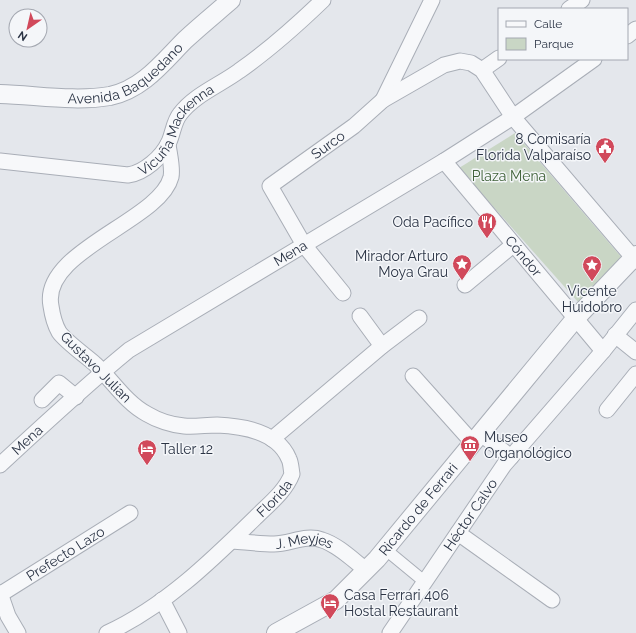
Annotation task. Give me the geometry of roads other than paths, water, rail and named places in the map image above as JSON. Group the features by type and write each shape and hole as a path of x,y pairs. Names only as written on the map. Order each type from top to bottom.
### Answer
{"street":[{"name":"Avenida Baquedano","path":"0,94 32,94 70,99 110,96 124,91 144,81 186,40 232,0"},
{"name":"Vicuña Mackenna","path":"0,162 128,175 138,174 151,164 168,144 179,115 192,101 220,85 290,32 323,0"},
{"path":"383,100 432,0"},
{"path":"570,8 582,0"},
{"path":"482,70 498,59"},
{"name":"Mena","path":"0,465 129,350 444,161 513,117 593,60"},
{"path":"383,100 444,65 460,61 471,63 482,70 513,117 635,258"},
{"name":"Surco","path":"304,245 270,186 354,126 383,100"},
{"name":"Gustavo Julian","path":"168,144 171,176 161,193 143,210 84,251 61,272 51,290 51,305 59,332 103,372 133,404 147,414 162,421 184,426 218,425 254,430 272,438"},
{"name":"Cóndor","path":"444,161 603,351"},
{"path":"304,245 343,294"},
{"path":"465,285 513,245"},
{"name":"Ricardo de Ferrari","path":"276,633 336,600 366,570 575,319 635,258"},
{"name":"Héctor Calvo","path":"390,633 511,457 603,351 636,310"},
{"path":"360,316 382,346"},
{"path":"272,438 382,346 419,318"},
{"path":"615,335 636,352"},
{"path":"607,410 636,374"},
{"path":"413,376 477,438 511,457"},
{"path":"42,400 58,383 76,397"},
{"name":"Florida","path":"107,633 128,623 162,600 233,541 283,490 292,474 290,459 283,448 272,438"},
{"name":"Prefecto Lazo","path":"0,593 130,512"},
{"path":"458,533 552,600"},
{"name":"J. Meyjes","path":"233,541 288,544 306,538 322,540 336,548 366,570"},
{"path":"385,549 425,582"},
{"path":"0,593 8,616 18,633"},
{"path":"162,600 180,633"}],"place":[{"name":"8 Comisaría Florida Valparaíso","path":"605,164"},
{"name":"Oda Pacífico","path":"487,239"},
{"name":"Mirador Arturo Moya Grau","path":"462,281"},
{"name":"Vicente Huidobro","path":"592,282"},
{"name":"Museo Organológico","path":"470,462"},
{"name":"Taller 12","path":"147,466"},
{"name":"Casa Ferrari 406 Hostal Restaurant","path":"330,620"}],"park label":[{"name":"Plaza Mena","path":"509,176"}]}
